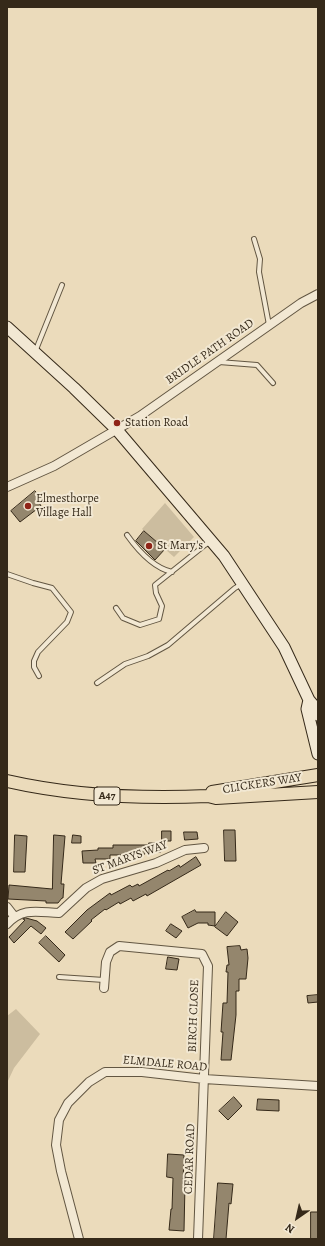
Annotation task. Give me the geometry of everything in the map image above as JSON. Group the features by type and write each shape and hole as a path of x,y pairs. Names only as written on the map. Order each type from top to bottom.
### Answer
{"main road":[{"path":"7,327 117,430 224,556 284,647 309,700 316,707 318,715"},
{"path":"309,700 307,710 318,754"},
{"name":"CLICKERS WAY","path":"208,796 213,791 270,784 318,775"},
{"name":"CLICKERS WAY","path":"7,781 28,786 113,796 208,796 216,798 315,791"}],"street":[{"name":"BRIDLE PATH ROAD","path":"7,487 54,466 140,416 301,303 318,294"},
{"name":"ST MARYS WAY","path":"14,916 28,911 59,913 86,888 102,879 156,863 185,850 204,848"},
{"path":"7,907 14,916 7,924"},
{"name":"BIRCH CLOSE","path":"104,984 106,962 110,952 119,946 202,954 208,966 204,1079"},
{"name":"ELMDALE ROAD","path":"79,1239 61,1171 56,1145 59,1120 68,1103 89,1082 105,1072 142,1072 204,1079 318,1086"},
{"name":"CEDAR ROAD","path":"198,1239 204,1079"}],"lane":[{"path":"254,239 260,259 259,272 268,326"},
{"path":"35,352 62,285"},
{"path":"217,362 257,365 273,383"},
{"path":"127,534 134,545 157,566 172,572"},
{"path":"116,608 123,618 140,626 159,619 162,606 156,593 155,585 211,541"},
{"path":"7,574 52,588 70,612 67,622 38,652 34,661 34,667 39,676"},
{"path":"97,683 125,664 148,656 168,645 235,588 243,584"},
{"path":"59,977 104,984"}],"shaded area":[{"path":"165,503 194,537 174,557 142,529"},
{"path":"16,1009 40,1034 14,1068 7,1083 7,1016"}],"building":[{"name":"Elmesthorpe Village Hall","path":"35,491 41,498 38,501 41,506 20,522 11,511"},
{"name":"St Mary's","path":"144,531 165,549 155,560 136,541"},
{"path":"224,830 235,830 236,861 225,861"},
{"path":"162,831 171,831 171,841 162,841"},
{"path":"184,832 197,832 198,839 185,840"},
{"path":"15,835 27,836 25,872 14,872"},
{"path":"54,835 65,836 61,884 64,884 63,898 58,903 8,899 9,885 52,889"},
{"path":"73,835 81,836 81,843 72,843"},
{"path":"149,843 160,843 161,852 144,853 144,855 110,855 110,859 95,859 96,863 83,863 82,851 98,850 98,848 113,848 113,845 149,845"},
{"path":"196,857 201,865 147,896 146,894 133,901 131,898 120,904 119,902 106,910 105,909 91,920 92,921 73,939 65,932 87,910 110,893 111,895 130,885 132,887 138,884 139,886 168,870 169,871 179,865 180,867"},
{"path":"195,910 196,912 215,912 215,926 208,925 208,923 198,923 188,928 182,917"},
{"path":"226,912 238,922 227,936 215,927"},
{"path":"26,918 37,921 46,928 41,934 31,926 14,943 9,937 25,920 23,919"},
{"path":"171,924 182,931 176,938 166,931"},
{"path":"46,936 65,955 59,962 39,943"},
{"path":"240,946 241,950 247,949 248,958 246,979 239,979 239,991 236,991 236,1015 231,1060 221,1060 223,1003 227,1003 228,972 226,972 227,965 229,965 227,947"},
{"path":"168,957 179,959 177,970 166,969"},
{"path":"318,995 318,1002 308,1003 307,996"},
{"path":"234,1097 242,1106 228,1120 219,1111"},
{"path":"258,1099 279,1100 279,1111 257,1110"},
{"path":"168,1154 184,1155 184,1231 169,1230 172,1209 173,1178 167,1177"},
{"path":"218,1183 233,1184 231,1204 229,1203 226,1239 214,1239"},
{"path":"311,1212 318,1212 318,1239 311,1239"}],"place":[{"name":"Station Road","path":"117,423"},
{"name":"Elmesthorpe Village Hall","path":"28,506"},
{"name":"St Mary's","path":"149,546"}]}
